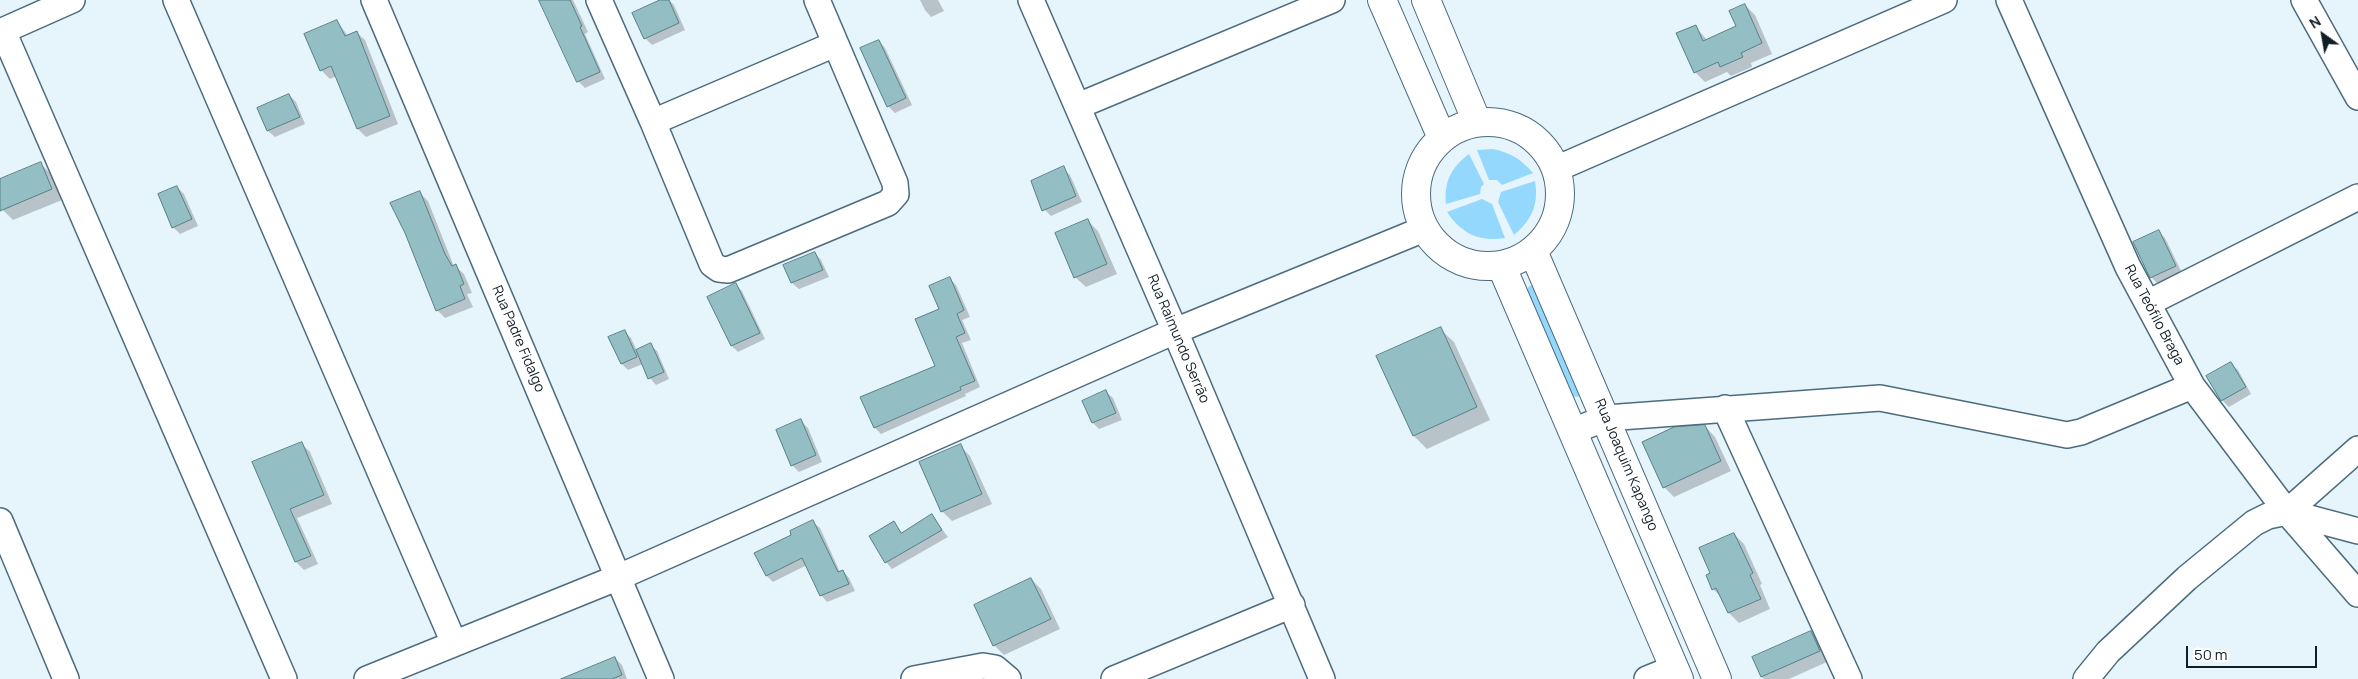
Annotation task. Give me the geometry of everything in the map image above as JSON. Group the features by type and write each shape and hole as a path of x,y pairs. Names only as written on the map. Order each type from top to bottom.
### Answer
{"main road":[{"path":"1382,0 1442,138"},
{"path":"1426,0 1477,122"},
{"path":"1477,122 1502,123 1525,132 1544,148 1556,169 1560,192 1558,214 1548,234 1533,251 1518,260 1501,265 1478,266 1456,260 1438,247 1424,229 1416,205 1416,180 1425,156 1442,138 1458,128 1477,122"},
{"name":"Rua Joaquim Kapango","path":"1533,251 1717,679"},
{"path":"1501,265 1673,666 1699,638"}],"street":[{"path":"72,0 1,32 284,679"},
{"path":"176,0 454,643"},
{"name":"Rua Padre Fidalgo","path":"374,0 661,679"},
{"path":"599,0 653,122 712,264 719,269 728,270 888,203 896,194 895,183 817,0"},
{"name":"Rua Raimundo Serrão","path":"1031,0 1175,331 1322,679"},
{"path":"1078,106 1332,0"},
{"path":"1556,169 1944,0"},
{"name":"Rua Teófilo Braga","path":"2009,0 2128,267 2192,386 2287,512 2358,594"},
{"path":"2304,0 2358,97"},
{"path":"653,122 835,44"},
{"path":"2148,303 2358,197"},
{"path":"367,679 619,576 1175,331 1424,229"},
{"path":"1573,432 1606,418 1880,398 2067,435 2081,432 2192,386"},
{"path":"1725,408 1849,679"},
{"path":"2287,512 2358,449"},
{"path":"2086,679 2115,645 2187,578 2242,532 2268,516 2287,512 2358,531"},
{"path":"0,520 66,679"},
{"path":"1114,679 1292,605"},
{"path":"914,679 983,666 995,668 1008,679"},
{"path":"1647,679 1673,666"}],"shaded area":[{"path":"1493,149 1515,157 1533,173 1502,185 1497,180 1489,180 1477,150"},
{"path":"1469,154 1484,184 1481,187 1480,194 1446,204 1446,188 1450,176 1458,164"},
{"path":"1535,181 1536,197 1533,211 1514,235 1498,202 1501,192"},
{"path":"1482,199 1492,204 1505,238 1487,239 1472,235 1459,226 1447,212"},
{"path":"1529,286 1533,286 1581,394 1578,397 1572,396 1527,291"}],"building":[{"path":"539,0 570,0 600,72 577,82"},
{"path":"660,0 669,0 679,23 644,39 632,13"},
{"path":"1745,4 1762,43 1741,53 1743,57 1720,67 1718,62 1694,73 1676,33 1696,25 1703,41 1736,26 1729,11"},
{"path":"337,20 345,36 357,31 390,116 357,129 331,66 320,71 304,34"},
{"path":"879,40 906,98 887,107 860,48"},
{"path":"289,94 300,117 267,131 257,108"},
{"path":"41,162 52,189 0,211 0,179"},
{"path":"1064,166 1076,196 1042,211 1031,181"},
{"path":"177,186 192,219 172,228 158,194"},
{"path":"420,191 445,254 452,266 456,264 464,284 460,286 465,299 436,311 405,233 390,203"},
{"path":"1088,219 1107,264 1074,278 1055,233"},
{"path":"2159,230 2176,266 2150,278 2133,242"},
{"path":"815,252 823,270 791,283 783,265"},
{"path":"950,277 964,310 957,314 965,333 956,337 975,381 960,387 961,390 874,428 860,397 935,366 915,319 939,309 929,286"},
{"path":"736,283 760,333 731,346 707,297"},
{"path":"1441,327 1477,407 1413,436 1376,356"},
{"path":"625,330 637,357 621,364 608,337"},
{"path":"651,343 664,372 648,379 636,350"},
{"path":"2231,362 2246,387 2221,401 2206,376"},
{"path":"1106,390 1116,413 1092,423 1082,401"},
{"path":"801,419 816,455 791,466 776,430"},
{"path":"1705,425 1721,461 1663,488 1642,442 1674,427"},
{"path":"302,442 324,495 290,509 311,556 295,562 252,462"},
{"path":"961,444 982,494 941,512 919,462"},
{"path":"932,514 942,530 885,563 869,536 894,521 901,533"},
{"path":"813,520 838,572 843,570 849,584 820,596 802,558 766,576 754,553 791,535 790,531"},
{"path":"1734,533 1753,573 1750,575 1761,599 1728,613 1716,588 1712,590 1706,575 1710,573 1699,548"},
{"path":"1031,578 1051,619 993,646 974,605"},
{"path":"1811,631 1820,651 1761,677 1752,657"},
{"path":"615,657 622,675 612,679 561,679"}]}
